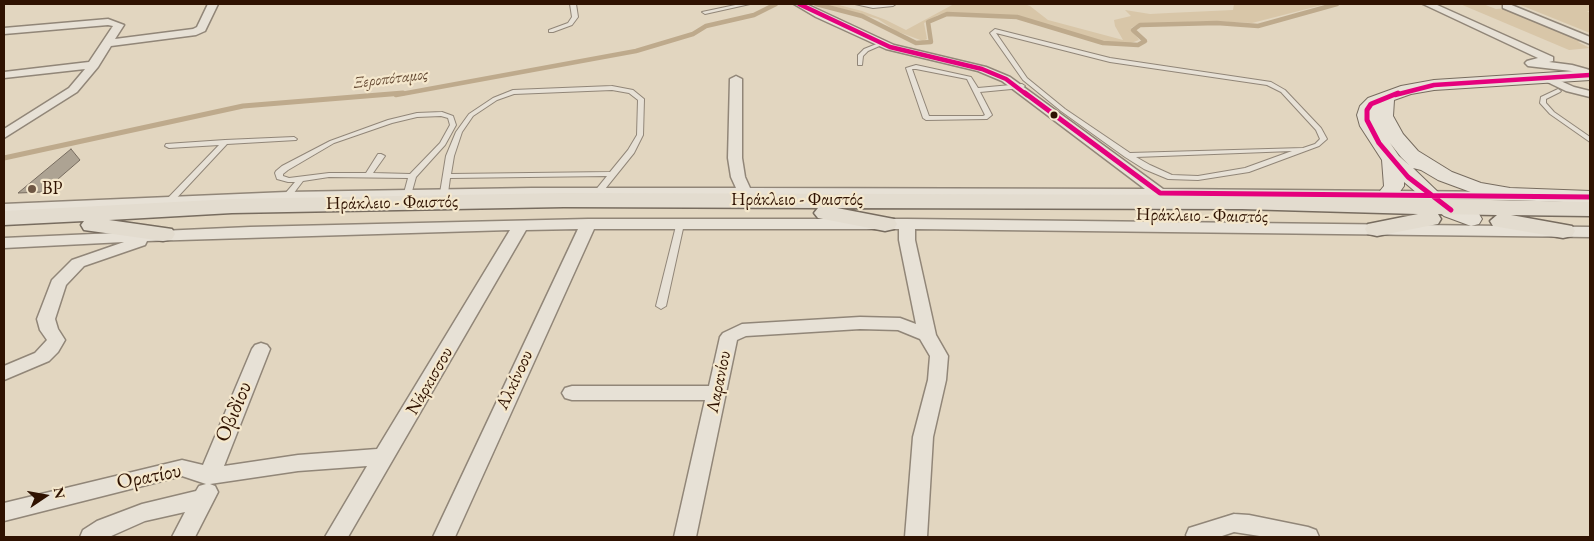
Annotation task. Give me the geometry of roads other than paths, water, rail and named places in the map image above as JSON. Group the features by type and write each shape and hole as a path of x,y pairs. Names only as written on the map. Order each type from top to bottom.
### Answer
{"main road":[{"path":"1456,209 1400,156 1385,120 1386,98 1406,90 1434,85 1590,74"},
{"path":"1387,196 1394,186 1400,156"},
{"path":"1400,156 1467,186 1498,193 1590,197"},
{"path":"1012,193 1062,202"},
{"path":"1354,206 1387,196 1563,231"},
{"path":"1377,229 1456,209 1538,196"},
{"path":"164,205 241,198"},
{"name":"Ηράκλειο - Φαιστός","path":"4,228 83,214 164,205 232,206 564,200 1242,202 1456,209 1590,221"},
{"name":"Ηράκλειο - Φαιστός","path":"4,218 83,214 518,211 818,212 1590,209"},
{"path":"818,212 896,224"},
{"path":"83,214 163,234"}],"street":[{"path":"109,43 196,32 201,29 213,4"},
{"path":"800,4 881,44 905,52 982,69 1006,79 1160,193"},
{"path":"1428,4 1549,59 1532,64 1572,68 1590,74"},
{"path":"1506,6 1590,40"},
{"path":"4,31 118,23 119,26 83,80 66,96 4,134"},
{"path":"4,75 94,65"},
{"path":"1545,77 1570,89 1590,94"},
{"path":"736,78 735,158 738,176 744,191"},
{"path":"241,198 408,193 744,191 1387,196"},
{"path":"4,208 83,214"},
{"path":"4,243 163,234 522,224 896,224 1590,232"},
{"name":"Νάρκισσου","path":"336,537 386,456 522,224"},
{"name":"Αλκίνοου","path":"444,537 588,224"},
{"path":"896,224 907,240 927,335 939,356 937,380 923,437 916,537"},
{"path":"4,373 42,357 52,348 56,340 49,330 46,319 58,284 78,263 163,234"},
{"name":"Λαρανίου","path":"685,537 729,336 742,330 860,323 900,324 927,335"},
{"name":"Οβιδίου","path":"183,537 204,498 261,349"},
{"path":"572,393 717,393"},
{"name":"Ορατίου","path":"4,512 74,493 182,468 211,476 298,463 386,456"},
{"path":"91,537 105,528 142,513 204,498"},
{"path":"1197,535 1234,523 1249,524 1308,537"}],"lane":[{"path":"551,31 570,24 575,17 573,4"},
{"path":"705,12 747,4"},
{"path":"858,4 873,6 893,4"},
{"path":"995,31 1110,60 1269,82 1283,91 1322,134 1324,139 1322,143 1255,168 1198,178 1172,177 1147,167 1128,155 1063,110 1032,85 1022,75 994,33 995,31"},
{"path":"860,64 860,56 866,50 881,44"},
{"path":"916,67 967,76 977,90 988,115 985,118 926,118 909,68 916,67"},
{"path":"1006,79 1022,75"},
{"path":"977,90 1032,85"},
{"path":"444,193 450,156 459,132 471,115 495,99 513,92 612,88 631,91 641,99 640,135 598,192"},
{"path":"1558,91 1543,98 1543,103 1552,113 1590,140"},
{"path":"408,193 412,176 443,144 453,125 451,117 442,114 417,115 390,121 332,142 280,173 280,177 288,180 329,175 412,176"},
{"path":"169,146 294,139"},
{"path":"164,205 225,142"},
{"path":"1128,155 1307,149"},
{"path":"368,175 381,156"},
{"path":"448,176 613,174"},
{"path":"287,196 301,179"},
{"path":"661,306 680,224"}],"waterway":[{"name":"Ξεροπόταμος","path":"396,95 636,51 693,34 706,26 754,15 776,4"},
{"name":"Ξεροπόταμος","path":"816,4 862,16 916,43 931,42 928,22 947,14 1017,17 1103,43 1138,45 1145,41 1133,30 1140,25 1217,23 1258,26 1337,4"},
{"name":"Ξεροπόταμος","path":"4,158 243,106 403,93"}],"place":[{"name":"BP","path":"32,189"}]}
